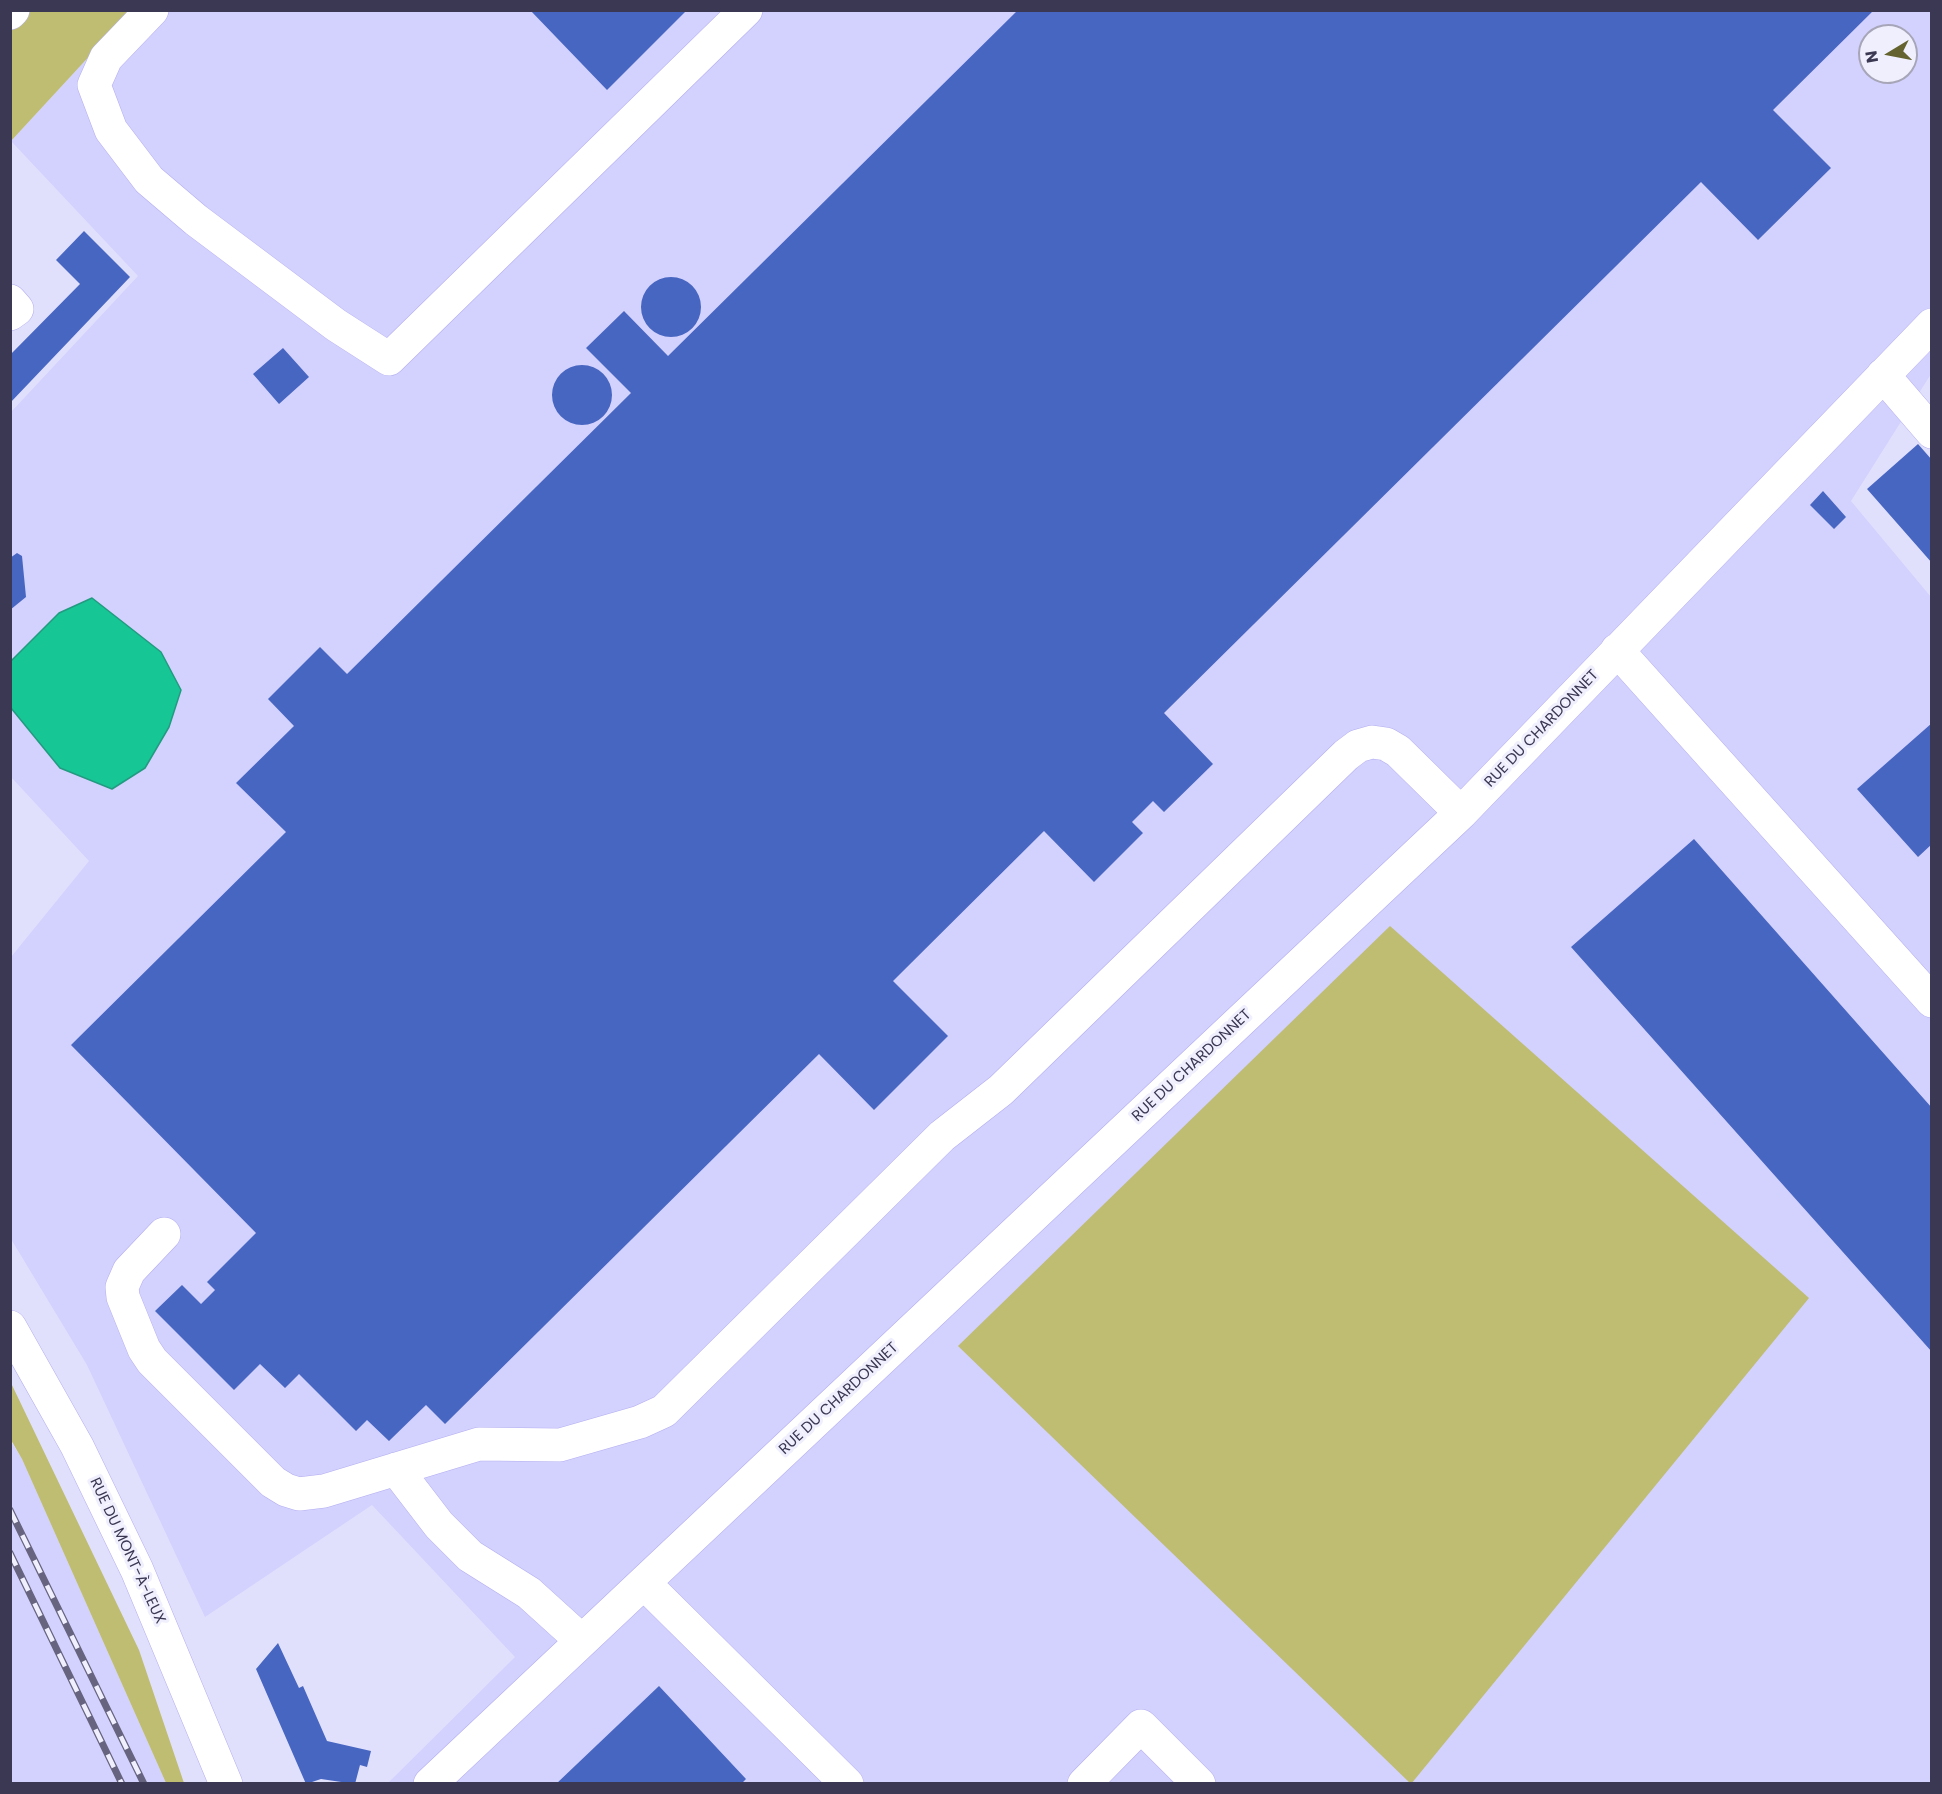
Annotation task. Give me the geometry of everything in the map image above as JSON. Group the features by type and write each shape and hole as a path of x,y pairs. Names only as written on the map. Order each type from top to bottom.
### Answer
{"street":[{"path":"152,10 106,58 94,85 111,130 149,180 196,220 336,325 389,359 746,10"},
{"path":"10,301 17,309 10,314"},
{"name":"RUE DU CHARDONNET","path":"430,1784 1461,813 1932,325"},
{"path":"1882,375 1932,432"},
{"path":"1617,650 1932,1001"},
{"path":"164,1234 129,1271 122,1287 123,1297 144,1349 160,1369 273,1482 286,1490 299,1494 324,1491 479,1444 560,1445 640,1422 664,1411 942,1136 1001,1090 1358,746 1372,742 1386,744 1398,751 1461,813"},
{"name":"RUE DU MONT-À-LEUX","path":"10,1327 76,1446 137,1570 226,1784"},
{"path":"396,1469 440,1525 470,1556 529,1593 582,1641"},
{"path":"644,1583 847,1784"},
{"path":"1084,1784 1141,1726 1199,1784"}],"shaded area":[{"path":"11,11 131,11 11,141"},
{"path":"131,11 1931,11 1931,374 1851,501 1931,597 1931,1783 388,1783 515,1657 372,1505 205,1617 87,1365 11,1239 11,957 89,861 11,777 11,412 138,276 11,141"},
{"path":"92,598 161,652 181,690 169,727 145,768 112,789 60,768 11,708 11,661 59,613"},
{"path":"1390,926 1809,1298 1411,1784 958,1346"},
{"path":"11,1383 139,1650 184,1783 166,1783 22,1459 11,1440"},
{"path":"10,1440 22,1459 166,1783 11,1783"}],"building":[{"path":"530,10 687,10 607,90"},
{"path":"1018,10 1874,10 1773,110 1831,168 1758,240 1701,182 1164,713 1213,764 1164,812 1153,801 1132,822 1143,833 1094,882 1044,831 893,981 948,1036 874,1110 819,1054 445,1424 426,1405 389,1441 367,1420 356,1431 299,1374 285,1388 260,1364 234,1390 155,1311 182,1285 201,1304 215,1290 207,1282 256,1233 71,1045 286,832 236,783 294,726 268,699 320,647 347,674 631,393 586,348 624,311 668,356"},
{"path":"84,231 130,277 10,403 10,355 80,284 56,260"},
{"path":"665,277 677,277 688,282 696,290 701,307 699,319 688,332 677,337 665,337 654,332 646,324 641,313 641,301 646,290 654,282"},
{"path":"283,348 309,377 279,404 253,374"},
{"path":"576,365 588,365 599,370 607,378 612,395 610,407 599,420 588,425 576,425 565,420 557,412 552,401 552,389 557,378 565,370"},
{"path":"1918,444 1932,460 1932,563 1867,489"},
{"path":"1823,491 1846,517 1834,529 1810,505"},
{"path":"17,553 22,556 26,597 10,610 10,558"},
{"path":"1932,723 1932,844 1918,857 1857,789"},
{"path":"1694,839 1932,1108 1932,1352 1571,947"},
{"path":"278,1643 299,1688 303,1686 327,1741 371,1751 367,1767 360,1765 355,1784 321,1779 306,1784 256,1669"},
{"path":"659,1686 746,1779 741,1784 556,1784"}],"railway":[{"path":"10,1510 144,1784"},
{"path":"10,1553 122,1784"}]}
